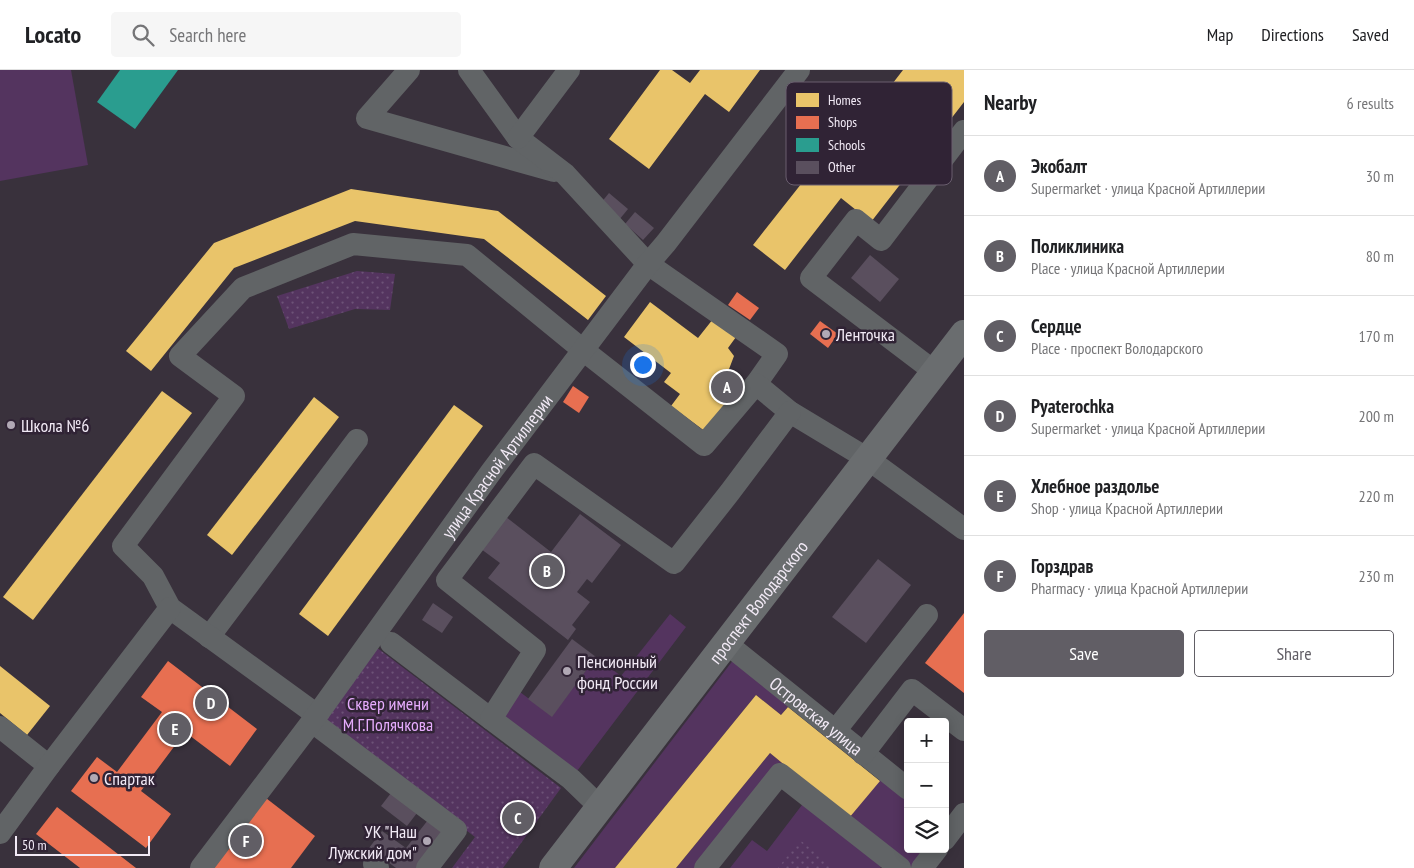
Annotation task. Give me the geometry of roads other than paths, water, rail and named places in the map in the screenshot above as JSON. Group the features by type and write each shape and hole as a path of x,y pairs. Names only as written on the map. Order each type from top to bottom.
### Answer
{"main road":[{"name":"проспект Володарского","path":"553,868 964,334"}],"street":[{"path":"409,70 366,118 565,174"},
{"path":"427,868 456,830 170,608 153,576 123,546 234,396 180,356 243,288 353,244 467,255 583,350 704,445 756,384 777,354 648,264 565,174 518,138 469,70"},
{"path":"518,138 569,70"},
{"name":"улица Красной Артиллерии","path":"790,82 799,70"},
{"name":"улица Красной Артиллерии","path":"201,868 318,721 491,472 648,264 786,87"},
{"path":"952,147 964,131"},
{"path":"923,185 881,240 856,220 811,278 935,372"},
{"path":"756,384 790,412 868,459 964,529"},
{"path":"491,719 535,650 447,580 534,464 674,563 790,412"},
{"path":"209,637 357,440"},
{"path":"0,833 170,608"},
{"path":"835,731 927,615"},
{"path":"391,642 571,780 600,807"},
{"name":"Островская улица","path":"726,643 904,786"},
{"path":"863,754 912,690 964,730"},
{"path":"0,727 49,766"},
{"path":"705,868 780,774 900,868"},
{"path":"922,868 934,853"}],"place":[{"name":"Ленточка","path":"826,334"},
{"name":"Экобалт","path":"727,387"},
{"name":"Школа №6","path":"11,425"},
{"name":"Поликлиника","path":"547,571"},
{"name":"Пенсионный фонд России","path":"567,671"},
{"name":"Pyaterochka","path":"211,703"},
{"name":"Хлебное раздолье","path":"175,729"},
{"name":"Спартак","path":"94,778"},
{"name":"Сердце","path":"518,818"},
{"name":"Горздрав","path":"246,841"},
{"name":"УК \"Наш Лужский дом\"","path":"427,841"}],"park label":[{"name":"Сквер имени М.Г.Полячкова","path":"388,713"}]}
